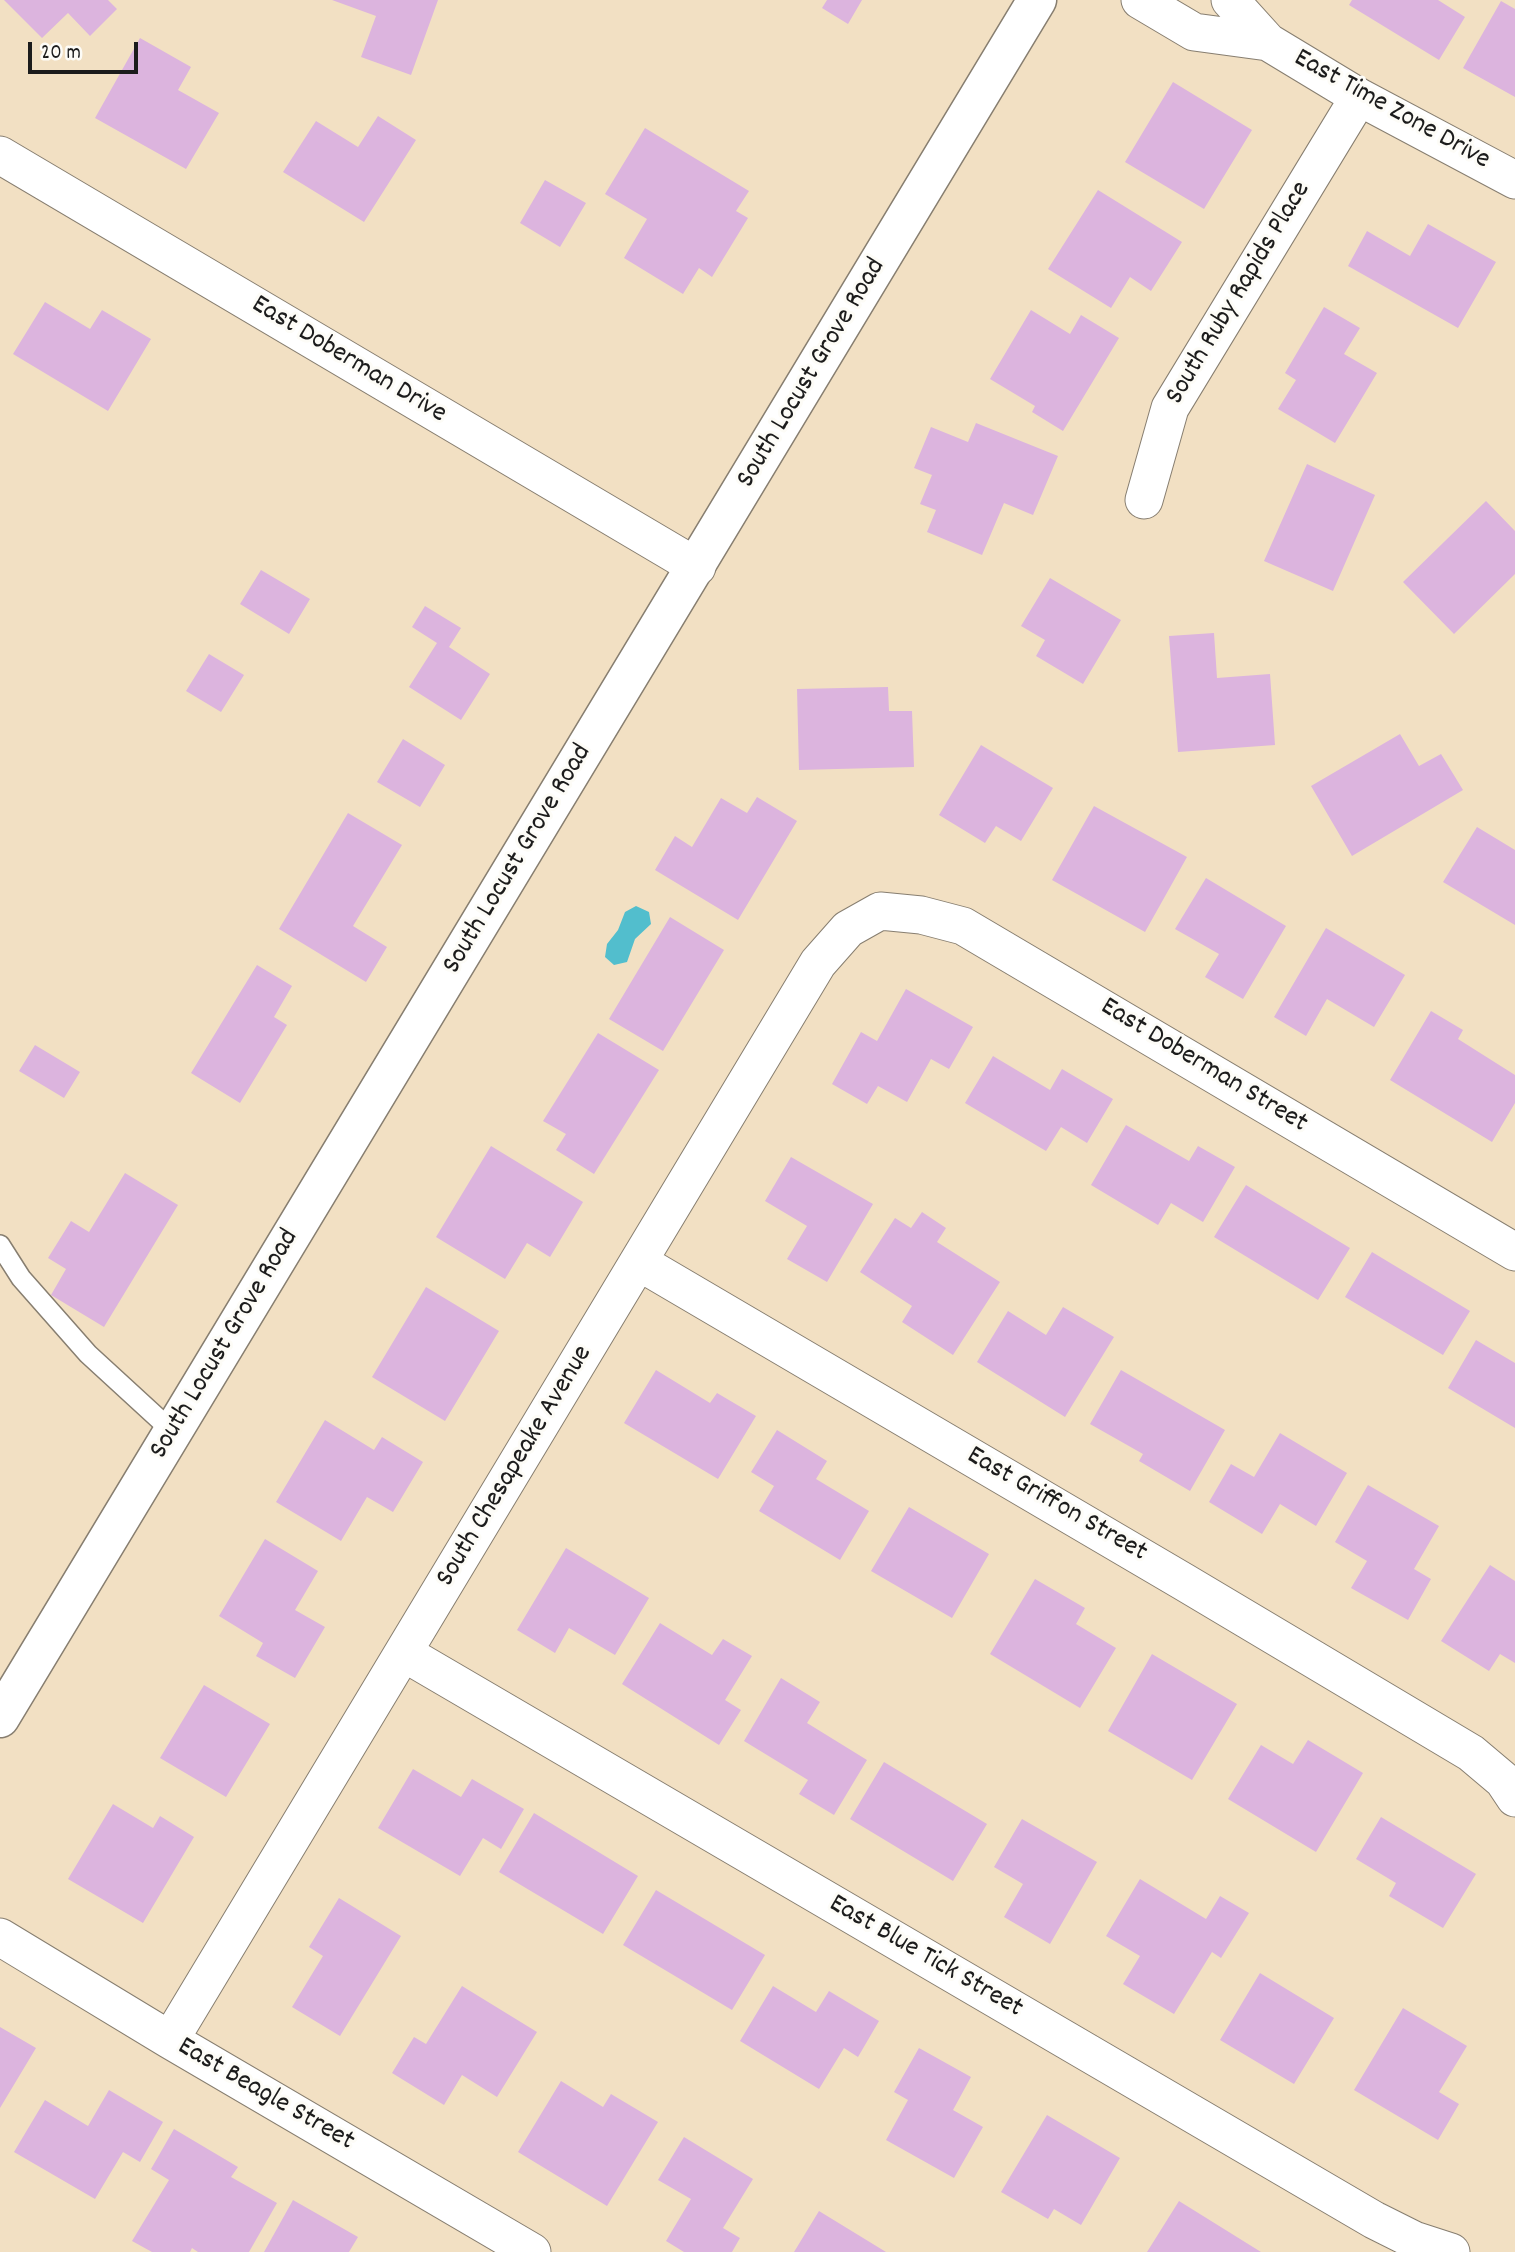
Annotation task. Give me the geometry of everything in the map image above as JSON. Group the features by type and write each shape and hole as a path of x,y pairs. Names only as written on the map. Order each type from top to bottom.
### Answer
{"main road":[{"name":"South Locust Grove Road","path":"0,1718 1037,0"}],"street":[{"name":"East Time Zone Drive","path":"1140,0 1194,32 1268,42"},
{"name":"East Time Zone Drive","path":"1230,0 1268,42 1359,97 1515,180"},
{"name":"South Ruby Rapids Place","path":"1144,500 1170,408 1359,97"},
{"name":"East Doberman Drive","path":"0,155 697,566"},
{"name":"East Doberman Street","path":"880,911 921,915 963,926 1515,1252"},
{"name":"South Chesapeake Avenue","path":"170,2040 818,963 848,929 880,911"},
{"name":"East Griffon Street","path":"639,1262 1184,1581 1471,1753 1503,1780 1515,1798"},
{"name":"East Blue Tick Street","path":"404,1653 1374,2220 1414,2240 1451,2252"},
{"name":"East Beagle Street","path":"0,1937 170,2040 533,2252"}],"lane":[{"path":"0,1245 22,1278 88,1354 173,1432"}],"water":[{"path":"636,906 649,912 651,924 635,939 627,962 614,965 605,957 607,944 618,930 625,912"}],"building":[{"path":"4,0 108,0 117,9 90,36 68,13 42,38"},
{"path":"332,0 438,0 411,75 361,57 376,16"},
{"path":"827,0 862,0 848,24 822,8"},
{"path":"1352,0 1438,0 1465,17 1439,60 1349,5"},
{"path":"1501,1 1515,9 1515,97 1463,68"},
{"path":"140,38 191,67 178,90 219,113 186,169 95,118"},
{"path":"1173,82 1252,130 1204,209 1125,162"},
{"path":"378,116 416,140 364,222 283,172 316,121 358,147"},
{"path":"645,128 749,191 736,211 748,218 712,277 699,268 683,294 624,258 647,219 605,194"},
{"path":"545,180 586,203 560,247 520,223"},
{"path":"1098,190 1182,242 1151,291 1130,277 1111,308 1048,269"},
{"path":"1428,224 1496,262 1458,328 1348,266 1367,231 1410,256"},
{"path":"45,302 90,329 102,310 151,339 108,411 13,354"},
{"path":"1324,307 1360,328 1344,354 1377,373 1335,443 1278,409 1296,380 1285,373"},
{"path":"1031,310 1070,334 1081,315 1119,338 1063,431 1032,412 1035,406 990,379"},
{"path":"976,423 1058,456 1033,515 1004,503 982,555 927,532 936,510 920,504 932,475 914,468 931,427 968,442"},
{"path":"1307,464 1375,495 1333,591 1264,561"},
{"path":"1486,501 1515,531 1515,574 1454,634 1403,582"},
{"path":"261,570 310,599 289,634 240,604"},
{"path":"1050,578 1121,620 1083,684 1036,656 1045,640 1021,626"},
{"path":"425,606 461,628 449,647 490,674 461,720 409,687 437,643 412,627"},
{"path":"1214,633 1217,678 1270,674 1275,745 1178,752 1169,636"},
{"path":"209,654 244,675 221,712 186,691"},
{"path":"888,687 889,711 912,711 914,767 799,770 797,689"},
{"path":"1400,734 1419,766 1441,754 1463,790 1352,856 1311,786"},
{"path":"403,739 445,765 420,807 377,782"},
{"path":"981,745 1053,788 1021,841 996,826 985,843 939,815"},
{"path":"757,797 797,821 738,920 655,870 675,836 692,847 721,798 747,813"},
{"path":"1094,806 1187,857 1145,932 1052,880"},
{"path":"348,813 402,845 353,926 387,947 366,982 279,929"},
{"path":"1477,827 1515,850 1515,925 1443,882"},
{"path":"1206,878 1286,926 1243,999 1205,977 1219,954 1175,929"},
{"path":"670,917 724,950 663,1051 609,1019"},
{"path":"1326,928 1405,975 1374,1027 1327,999 1306,1036 1274,1017"},
{"path":"257,965 292,986 274,1017 287,1025 240,1103 191,1073"},
{"path":"906,989 973,1027 949,1069 931,1059 907,1102 878,1086 867,1104 832,1084 861,1032 877,1041"},
{"path":"1431,1011 1463,1030 1458,1039 1515,1075 1515,1103 1492,1142 1390,1080"},
{"path":"598,1033 659,1070 594,1174 556,1150 566,1134 543,1121"},
{"path":"35,1045 80,1072 64,1098 19,1071"},
{"path":"993,1056 1050,1090 1062,1069 1113,1099 1087,1143 1061,1127 1046,1151 965,1103"},
{"path":"1126,1125 1189,1161 1198,1146 1235,1167 1203,1222 1171,1203 1158,1225 1091,1185"},
{"path":"491,1146 583,1202 550,1257 527,1243 505,1279 436,1237"},
{"path":"791,1157 873,1204 827,1282 787,1259 807,1226 765,1201"},
{"path":"125,1173 178,1205 104,1327 51,1295 66,1269 48,1258 71,1221 89,1232"},
{"path":"1246,1185 1350,1248 1318,1300 1214,1237"},
{"path":"922,1212 946,1228 937,1242 1000,1282 953,1355 902,1322 912,1306 860,1272 895,1218 911,1228"},
{"path":"1372,1252 1470,1311 1443,1355 1345,1297"},
{"path":"426,1287 499,1331 445,1421 372,1377"},
{"path":"1063,1307 1114,1337 1065,1417 977,1362 1008,1311 1046,1335"},
{"path":"1476,1340 1515,1363 1515,1428 1448,1388"},
{"path":"656,1370 710,1403 717,1393 756,1416 718,1479 624,1423"},
{"path":"1121,1370 1225,1430 1190,1491 1139,1461 1143,1454 1090,1424"},
{"path":"325,1420 374,1450 382,1437 423,1462 393,1512 367,1497 341,1541 276,1502"},
{"path":"777,1430 827,1461 816,1479 869,1511 840,1560 759,1511 774,1486 751,1472"},
{"path":"1280,1433 1347,1473 1316,1526 1280,1504 1262,1534 1209,1502 1231,1464 1254,1477"},
{"path":"1368,1485 1439,1526 1414,1569 1431,1579 1408,1620 1351,1588 1367,1561 1335,1542"},
{"path":"909,1507 989,1554 952,1618 871,1571"},
{"path":"265,1539 318,1571 295,1610 325,1627 295,1678 256,1656 263,1643 219,1616"},
{"path":"566,1548 649,1598 615,1655 569,1628 555,1653 517,1630"},
{"path":"1490,1565 1515,1581 1515,1663 1500,1654 1489,1671 1441,1641"},
{"path":"1035,1579 1085,1608 1076,1624 1116,1648 1080,1708 990,1654"},
{"path":"660,1623 712,1655 723,1639 752,1656 725,1700 741,1710 719,1745 622,1684"},
{"path":"1152,1654 1237,1704 1192,1780 1108,1731"},
{"path":"781,1678 820,1702 807,1723 867,1760 834,1815 799,1794 808,1780 744,1741"},
{"path":"204,1685 270,1724 226,1797 160,1758"},
{"path":"1308,1740 1363,1773 1316,1852 1228,1799 1261,1745 1293,1764"},
{"path":"884,1762 987,1824 953,1881 850,1819"},
{"path":"413,1769 461,1797 472,1779 524,1809 501,1849 483,1838 460,1876 378,1828"},
{"path":"113,1804 153,1828 160,1816 194,1837 143,1923 68,1879"},
{"path":"534,1813 638,1876 603,1934 499,1872"},
{"path":"1381,1817 1476,1874 1443,1928 1389,1896 1396,1883 1356,1859"},
{"path":"1022,1819 1097,1862 1050,1944 1004,1917 1023,1884 994,1867"},
{"path":"1140,1879 1206,1919 1220,1896 1249,1913 1221,1958 1212,1952 1174,2014 1123,1984 1140,1956 1106,1936"},
{"path":"656,1890 765,1955 732,2010 623,1945"},
{"path":"339,1898 401,1936 340,2036 292,2007 323,1956 309,1947"},
{"path":"1260,1973 1334,2018 1294,2084 1220,2040"},
{"path":"462,1986 537,2032 497,2097 462,2075 444,2105 392,2073 414,2037 426,2044"},
{"path":"773,1986 816,2012 829,1991 879,2021 858,2057 844,2048 819,2089 740,2041"},
{"path":"1403,2008 1467,2046 1439,2092 1459,2104 1438,2140 1354,2090"},
{"path":"0,2027 36,2048 0,2108"},
{"path":"919,2048 971,2077 953,2110 983,2127 954,2178 886,2140 908,2100 894,2092"},
{"path":"561,2081 603,2107 611,2094 658,2122 607,2206 518,2152"},
{"path":"109,2090 163,2122 140,2162 123,2152 95,2199 14,2152 45,2100 88,2126"},
{"path":"1047,2115 1120,2158 1081,2225 1054,2209 1048,2219 1001,2192"},
{"path":"174,2129 238,2167 231,2177 277,2203 249,2252 198,2252 192,2248 190,2252 152,2252 132,2241 169,2180 151,2169"},
{"path":"684,2137 753,2179 723,2228 740,2238 732,2252 684,2252 666,2241 691,2199 658,2180"},
{"path":"293,2200 358,2237 349,2252 264,2252"},
{"path":"1179,2201 1261,2252 1147,2252"},
{"path":"819,2211 886,2252 794,2252"}]}
